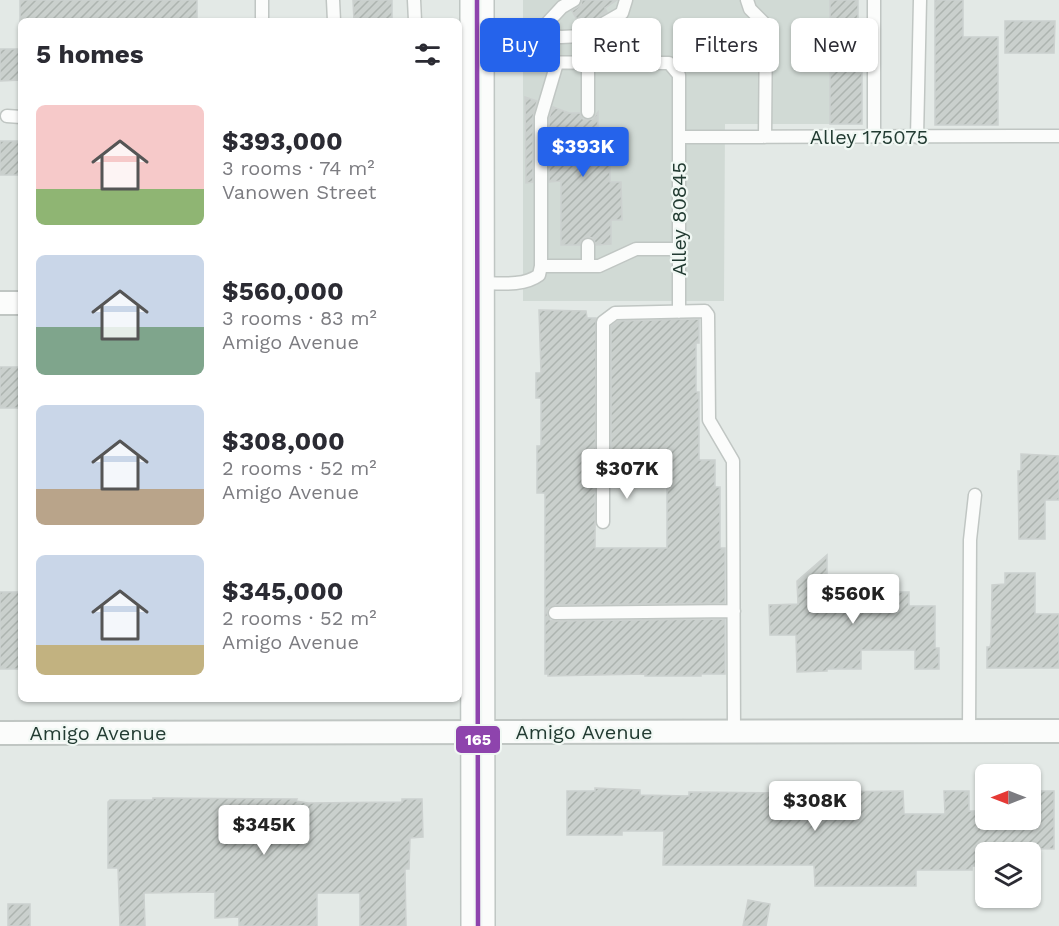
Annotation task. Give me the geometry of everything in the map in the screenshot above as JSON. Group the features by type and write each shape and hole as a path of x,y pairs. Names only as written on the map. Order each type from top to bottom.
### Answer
{"main road":[{"path":"477,0 471,295 478,732 478,926"}],"street":[{"path":"0,303 18,303"},
{"name":"Amigo Avenue","path":"0,733 1059,731"}],"lane":[{"path":"262,0 262,18"},
{"path":"333,0 334,18"},
{"path":"414,0 415,18"},
{"path":"552,18 562,7 574,0"},
{"path":"560,37 582,36 622,13 626,0"},
{"path":"747,0 750,9 766,25 765,137"},
{"path":"874,0 874,136"},
{"path":"917,137 920,0"},
{"path":"475,49 480,48"},
{"name":"Alley 80845","path":"475,49 480,50"},
{"name":"Alley 80845","path":"661,63 669,63 680,75 679,306"},
{"path":"471,295 532,281 539,275 541,266 541,117 554,72"},
{"path":"588,72 588,112"},
{"path":"7,116 18,117"},
{"name":"Alley 175075","path":"679,137 1059,136"},
{"path":"588,245 588,266"},
{"path":"541,266 599,266 636,249 679,249"},
{"path":"603,522 603,322 615,313 679,306 705,311 708,315 709,420 733,461 734,733"},
{"path":"969,731 970,540 975,495"},
{"path":"555,613 734,611"}],"shaded area":[{"path":"523,0 830,0 830,18 791,18 791,72 830,72 830,124 725,124 724,301 523,301 523,72 560,72 560,18 523,18"}],"building":[{"path":"20,0 197,0 197,18 20,18"},
{"path":"353,0 392,0 392,18 354,18"},
{"path":"582,0 617,0 605,8 607,12 597,18 576,18 572,11 581,5"},
{"path":"830,0 858,0 858,18 830,18"},
{"path":"935,0 963,0 963,37 998,37 998,125 935,125"},
{"path":"1005,21 1055,21 1054,53 1005,53"},
{"path":"0,49 18,49 18,80 0,81"},
{"path":"830,72 862,72 862,124 830,124"},
{"path":"525,97 537,101 533,117 533,182 526,183"},
{"path":"553,107 569,113 580,113 583,119 587,120 593,119 598,112 598,130 610,130 610,182 621,182 622,220 611,220 611,244 596,245 593,238 587,237 581,240 580,245 561,245 561,181 549,182 549,118"},
{"path":"0,141 18,141 18,175 0,175"},
{"path":"539,310 586,311 587,318 596,318 595,548 667,548 667,464 611,465 611,326 618,321 699,319 699,343 696,343 696,392 699,392 699,460 715,460 715,487 720,487 720,548 725,548 725,603 555,605 548,608 547,614 550,620 555,621 725,619 725,674 548,676 545,674 545,493 537,493 537,446 541,446 541,398 536,398 536,373 541,373"},
{"path":"0,367 18,367 18,408 0,408"},
{"path":"1021,454 1059,456 1059,500 1045,500 1045,539 1019,539 1018,471 1021,471"},
{"path":"827,555 827,592 909,592 909,606 935,606 935,648 939,648 939,669 915,669 915,650 861,650 861,669 797,672 796,635 770,635 769,605 798,604 797,581"},
{"path":"1005,573 1035,573 1035,614 1059,614 1059,668 987,668 987,647 990,647 991,642 992,585 1005,584"},
{"path":"0,592 18,592 18,669 0,669"},
{"path":"595,788 640,790 640,795 689,796 689,792 778,793 778,812 817,812 817,792 903,791 904,814 945,814 944,791 969,791 969,811 975,811 975,830 1041,830 1041,791 1054,791 1054,849 1041,849 1041,842 975,842 975,866 972,866 972,870 916,870 916,886 815,886 814,865 663,865 664,831 622,831 622,835 567,835 567,791 595,791"},
{"path":"153,798 297,799 296,801 308,803 402,802 402,799 422,799 423,837 410,838 409,869 405,869 406,926 360,926 360,893 317,893 317,926 239,926 239,917 215,918 215,892 144,893 145,926 120,926 118,868 108,868 108,802 110,800 153,800"},
{"path":"748,900 770,904 766,926 743,926"},
{"path":"8,904 30,904 30,926 8,926"}],"transit line":[{"name":"165","path":"477,0 478,926"}]}
